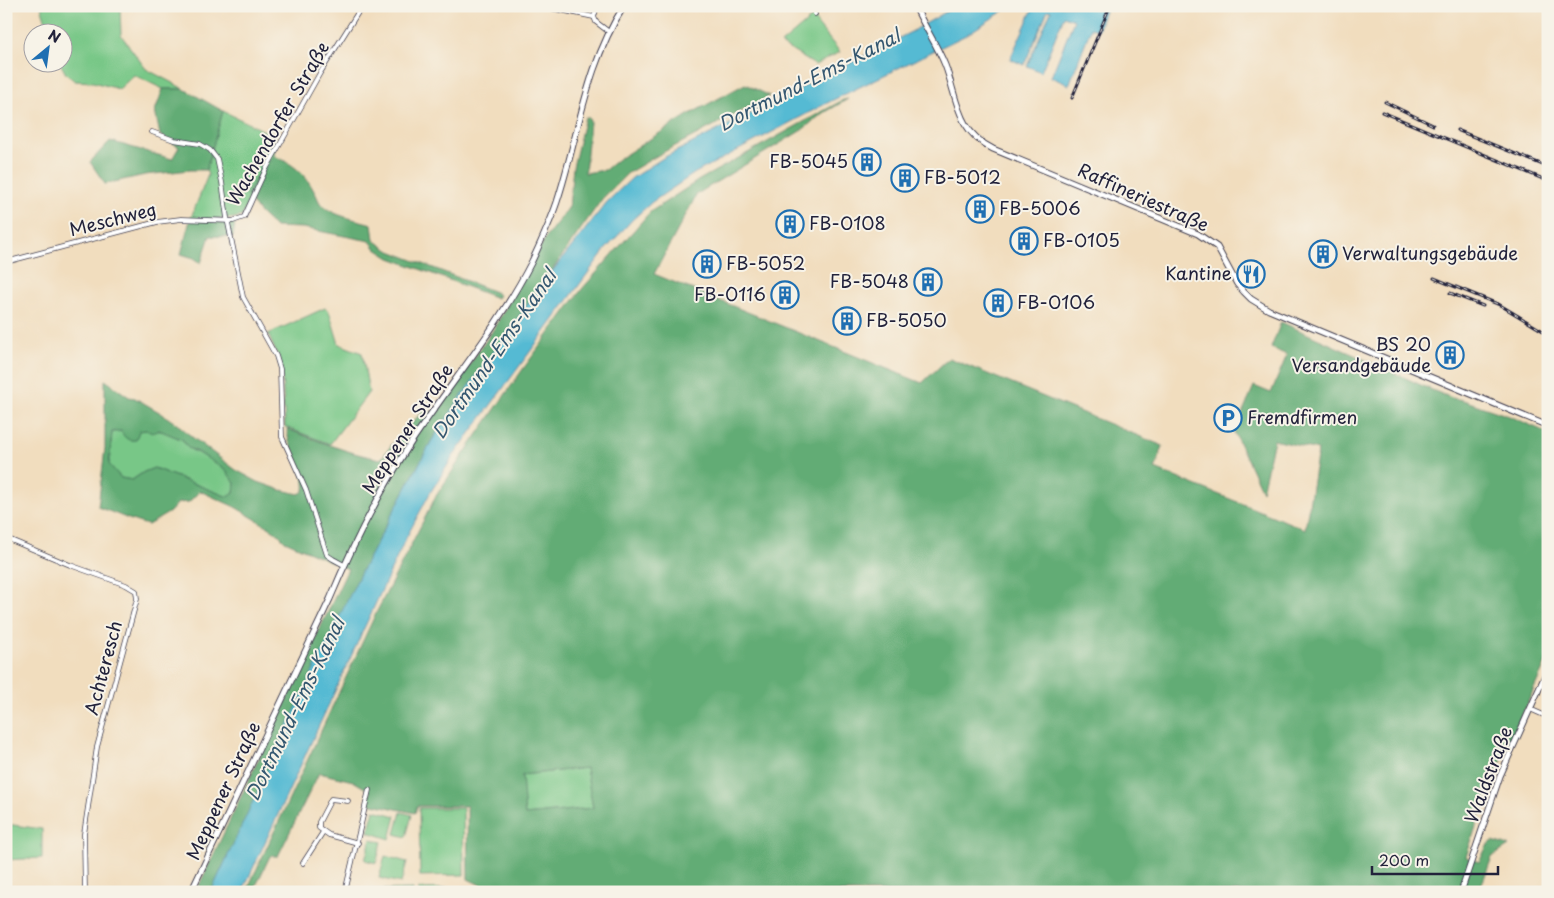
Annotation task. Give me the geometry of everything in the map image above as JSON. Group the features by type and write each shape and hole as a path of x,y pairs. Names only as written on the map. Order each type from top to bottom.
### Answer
{"street":[{"name":"Wachendorfer Straße","path":"228,221 239,220 247,213 265,171 301,106 362,6"},
{"path":"541,6 594,17"},
{"path":"597,6 594,17 596,22 609,32"},
{"name":"Meppener Straße","path":"191,892 330,599 344,565 382,490 413,440 502,314 531,263 544,236 556,203 589,81 609,32 624,6"},
{"path":"812,6 816,14"},
{"name":"Raffineriestraße","path":"915,6 945,66 961,118 973,136 987,146 1198,234 1217,247 1237,284 1244,292 1260,305 1276,314 1548,426"},
{"name":"Wachendorfer Straße","path":"152,132 174,140 200,144 210,150 217,159 243,297 276,356 280,369 282,437 306,490 327,555 332,560 344,565"},
{"name":"Meschweg","path":"6,262 157,222 181,219 228,221"},
{"name":"Achteresch","path":"6,538 70,565 126,585 136,591 137,599 97,747 84,834 85,892"},
{"name":"Waldstraße","path":"1461,892 1493,794 1548,669"},
{"path":"1530,709 1548,717"},
{"path":"345,892 369,790"},
{"path":"348,801 331,799 319,822 319,828 323,832 358,843"},
{"path":"302,863 323,832"}],"green space":[{"path":"41,6 81,6 96,9 105,6 120,6 121,35 146,69 184,89 163,89 134,75 119,89 93,82 75,81 65,72 72,72 72,22 46,22"},
{"path":"814,16 818,25 840,52 815,65 781,44"},
{"path":"745,84 770,96 628,173 602,199 432,440 361,572 211,892 196,892 348,569 285,541 275,531 235,507 200,491 189,502 178,503 170,512 148,525 98,507 105,448 105,380 129,397 135,398 161,413 236,470 258,482 281,490 299,494 304,491 303,476 290,445 287,429 345,450 381,459 393,443 424,410 436,413 443,404 493,330 546,237 569,207 573,167 585,117 589,118 590,122 585,173 605,170 617,160 688,115","holes":["146,430 152,433 159,430 183,440 188,448 198,452 226,471 235,483 234,493 228,497 154,468 132,480 121,478 109,464 112,432 121,431 129,440 136,440 139,431"]},
{"path":"163,89 184,89 223,111 206,170 145,175 105,184 90,162 110,141 172,159 179,147 160,135 155,111"},
{"path":"848,99 822,114 802,130 697,194 654,274 922,383 949,358 1163,446 1155,469 1305,529 1318,450 1274,440 1262,491 1234,432 1254,386 1271,393 1287,355 1271,348 1281,322 1432,390 1512,417 1548,433 1548,658 1488,790 1466,857 1479,862 1487,846 1493,841 1509,846 1492,857 1479,892 495,892 468,879 467,806 417,806 415,813 368,803 370,791 353,781 319,773 278,856 270,856 253,892 246,892 375,615 436,496 523,369 582,289 650,212 699,180 843,100","holes":["586,768 593,808 525,815 522,775"]},
{"path":"223,111 275,136 274,156 255,179 250,200 242,216 190,220 208,175 206,170"},
{"path":"274,156 292,165 302,174 320,203 326,208 339,215 372,224 374,240 390,251 499,295 497,298 390,258 376,249 370,241 303,228 275,227 260,213 246,195 255,179"},
{"path":"190,220 235,223 233,237 210,236 201,263 194,258 181,254"},
{"path":"325,308 329,311 339,344 362,353 369,392 330,444 285,427 282,374 279,359 268,334"},
{"path":"146,430 175,435 183,440 189,448 221,466 234,481 234,493 228,497 154,468 132,480 121,478 109,465 112,432"},
{"path":"586,768 593,808 525,815 521,775"},
{"path":"419,808 463,808 464,875 420,876"},
{"path":"374,810 396,816 390,839 368,832"},
{"path":"401,812 412,815 406,837 395,834"},
{"path":"6,824 42,829 42,858 6,860"},
{"path":"371,839 382,842 376,863 365,860"},
{"path":"385,856 407,862 401,883 379,878"},
{"path":"462,888 462,892 419,892 418,889"},
{"path":"413,889 413,892 365,892 365,890"}],"water":[{"name":"Dortmund-Ems-Kanal","path":"956,6 1011,6 966,35 829,102 695,173 652,202 632,220 605,250 454,455 430,493 405,540 242,892 211,892 361,572 432,440 543,283 607,202 632,178 663,158 913,31"},
{"path":"1034,6 1107,6 1098,30 1091,28 1069,85 1051,77 1074,20 1064,16 1041,72 1027,66 1051,11 1048,10 1024,65 1010,59"}],"railway":[{"path":"1072,98 1110,6"},
{"path":"1385,102 1433,125"},
{"path":"1382,112 1548,181"},
{"path":"1457,130 1548,167"},
{"path":"1434,278 1500,305 1543,331"},
{"path":"1450,293 1483,306"}],"place":[{"name":"FB-5045","path":"867,162"},
{"name":"FB-5012","path":"905,178"},
{"name":"FB-5006","path":"980,209"},
{"name":"FB-0108","path":"790,224"},
{"name":"FB-0105","path":"1024,241"},
{"name":"Verwaltungsgebäude","path":"1323,254"},
{"name":"FB-5052","path":"707,264"},
{"name":"Kantine","path":"1251,274"},
{"name":"FB-5048","path":"928,282"},
{"name":"FB-0116","path":"785,295"},
{"name":"FB-0106","path":"998,303"},
{"name":"FB-5050","path":"847,321"},
{"name":"BS 20 Versandgebäude","path":"1450,355"},
{"name":"Fremdfirmen","path":"1228,418"}]}
